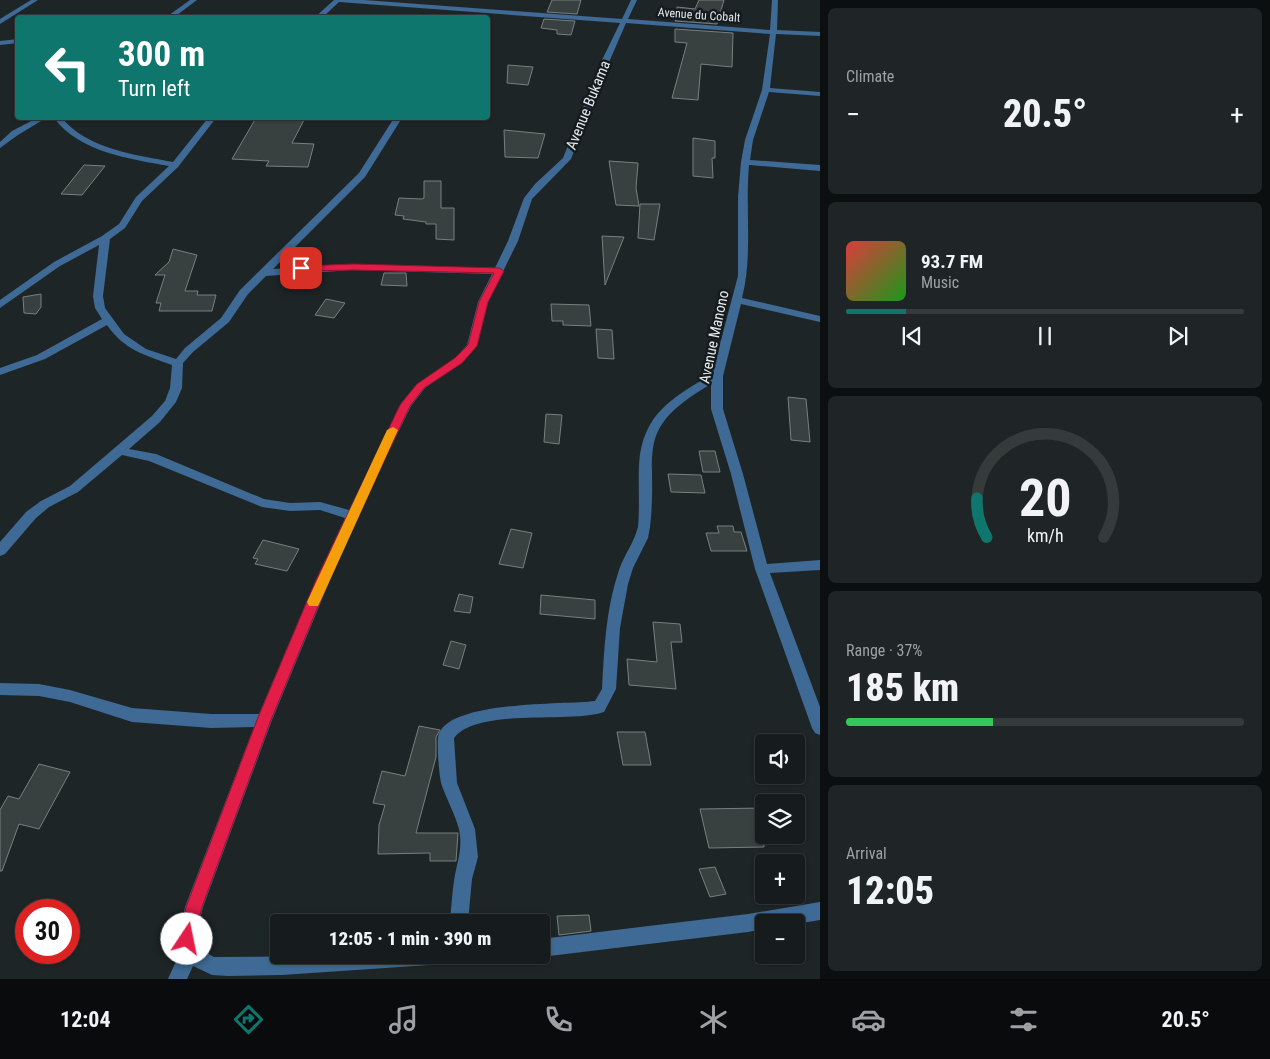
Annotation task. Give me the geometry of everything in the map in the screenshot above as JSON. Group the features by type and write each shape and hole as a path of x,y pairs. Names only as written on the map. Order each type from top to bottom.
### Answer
{"street":[{"path":"1,20 34,0"},
{"path":"172,15 194,0"},
{"path":"320,15 338,0"},
{"name":"Avenue du Cobalt","path":"338,0 820,34"},
{"name":"Avenue Bukama","path":"177,979 191,949 187,939 194,907 264,720 352,516 406,405 421,386 458,360 472,346 483,302 519,226 528,198 566,159 623,20 634,0"},
{"name":"Avenue Manono","path":"775,0 774,32 766,90 749,140 745,162 742,197 743,276 717,376 717,409 737,474 762,569 820,728"},
{"path":"492,10 497,2"},
{"path":"462,15 465,9"},
{"path":"0,43 15,40"},
{"path":"766,90 820,94"},
{"path":"0,146 15,133 38,120"},
{"path":"60,120 80,138 94,144 151,160 175,164"},
{"path":"0,306 57,264 122,226 139,200 175,164 210,120"},
{"path":"0,551 31,515 45,504 74,489 156,419 170,402 176,388 178,363 189,350 225,320 244,292 362,174 377,154 388,131 396,120"},
{"path":"0,132 15,133"},
{"path":"745,162 820,168"},
{"path":"104,238 98,296 100,308 120,336 142,351 178,363"},
{"path":"264,273 301,268 354,267 499,271"},
{"path":"737,300 820,319"},
{"path":"0,372 41,357 108,320"},
{"path":"460,914 463,880 469,857 467,829 450,784 446,737 454,726 492,715 579,710 599,707 609,689 613,615 626,569 640,542 644,526 646,454 651,432 660,418 674,404 717,376"},
{"path":"120,450 152,457 262,503 290,507 320,506 352,516"},
{"path":"762,569 820,565"},
{"path":"0,689 39,690 70,696 132,715 211,721 264,720"},
{"path":"550,947 748,923 820,912"},
{"path":"191,949 195,957 203,962 228,967 311,964"}],"building":[{"path":"552,0 581,0 577,14 547,12"},
{"path":"699,0 724,0 717,24 675,21 677,7 695,9"},
{"path":"544,19 575,21 571,35 557,34 557,30 541,28"},
{"path":"675,29 733,33 732,67 701,64 698,100 672,98 687,43 675,42"},
{"path":"508,65 533,67 528,85 507,83"},
{"path":"255,120 304,120 292,143 314,144 308,167 266,166 269,161 232,159"},
{"path":"504,130 545,134 538,158 505,157"},
{"path":"693,138 715,141 715,158 712,158 713,178 693,176"},
{"path":"609,161 638,163 636,188 639,206 616,205"},
{"path":"84,165 105,166 82,195 61,194"},
{"path":"424,181 441,181 441,208 454,208 454,240 436,239 436,224 403,219 404,216 395,215 399,198 424,198"},
{"path":"640,204 660,204 654,240 638,238"},
{"path":"602,236 624,237 605,285"},
{"path":"173,249 197,255 185,291 198,291 197,295 216,295 212,311 159,311 161,303 156,303 165,275 155,275 169,262"},
{"path":"384,273 406,273 407,286 381,285"},
{"path":"41,294 41,307 36,314 24,313 23,297"},
{"path":"326,299 345,303 334,318 315,315"},
{"path":"551,304 589,305 591,326 563,325 563,321 552,321"},
{"path":"596,329 612,330 614,359 598,358"},
{"path":"788,397 806,399 810,442 791,440"},
{"path":"546,414 562,415 559,444 544,442"},
{"path":"699,451 715,451 720,472 703,472"},
{"path":"668,474 701,475 705,493 671,492"},
{"path":"717,526 733,526 734,532 741,532 747,551 711,551 706,533 719,533"},
{"path":"511,529 532,533 523,568 499,564"},
{"path":"263,540 299,549 287,571 255,564 258,559 253,558"},
{"path":"459,594 473,597 470,613 454,611"},
{"path":"541,595 595,600 595,619 540,614"},
{"path":"653,622 680,624 682,642 671,642 676,689 629,685 627,659 657,662"},
{"path":"451,641 466,645 459,669 443,665"},
{"path":"419,726 440,730 436,737 436,757 416,833 458,833 456,861 430,861 430,853 378,854 379,825 385,805 373,803 382,771 405,776"},
{"path":"617,732 645,732 651,765 623,765"},
{"path":"39,764 70,772 39,829 19,824 2,871 0,871 0,810 8,796 19,799"},
{"path":"755,808 755,844 764,844 764,847 709,848 700,809"},
{"path":"715,867 726,894 710,897 699,869"},
{"path":"589,915 591,931 559,935 557,916"}],"slow traffic":[{"path":"314,602 393,430"}],"route":[{"path":"187,939 194,907 264,720 323,580 374,469 406,405 421,386 467,353 472,346 483,302 499,271 354,267 301,268"}]}
